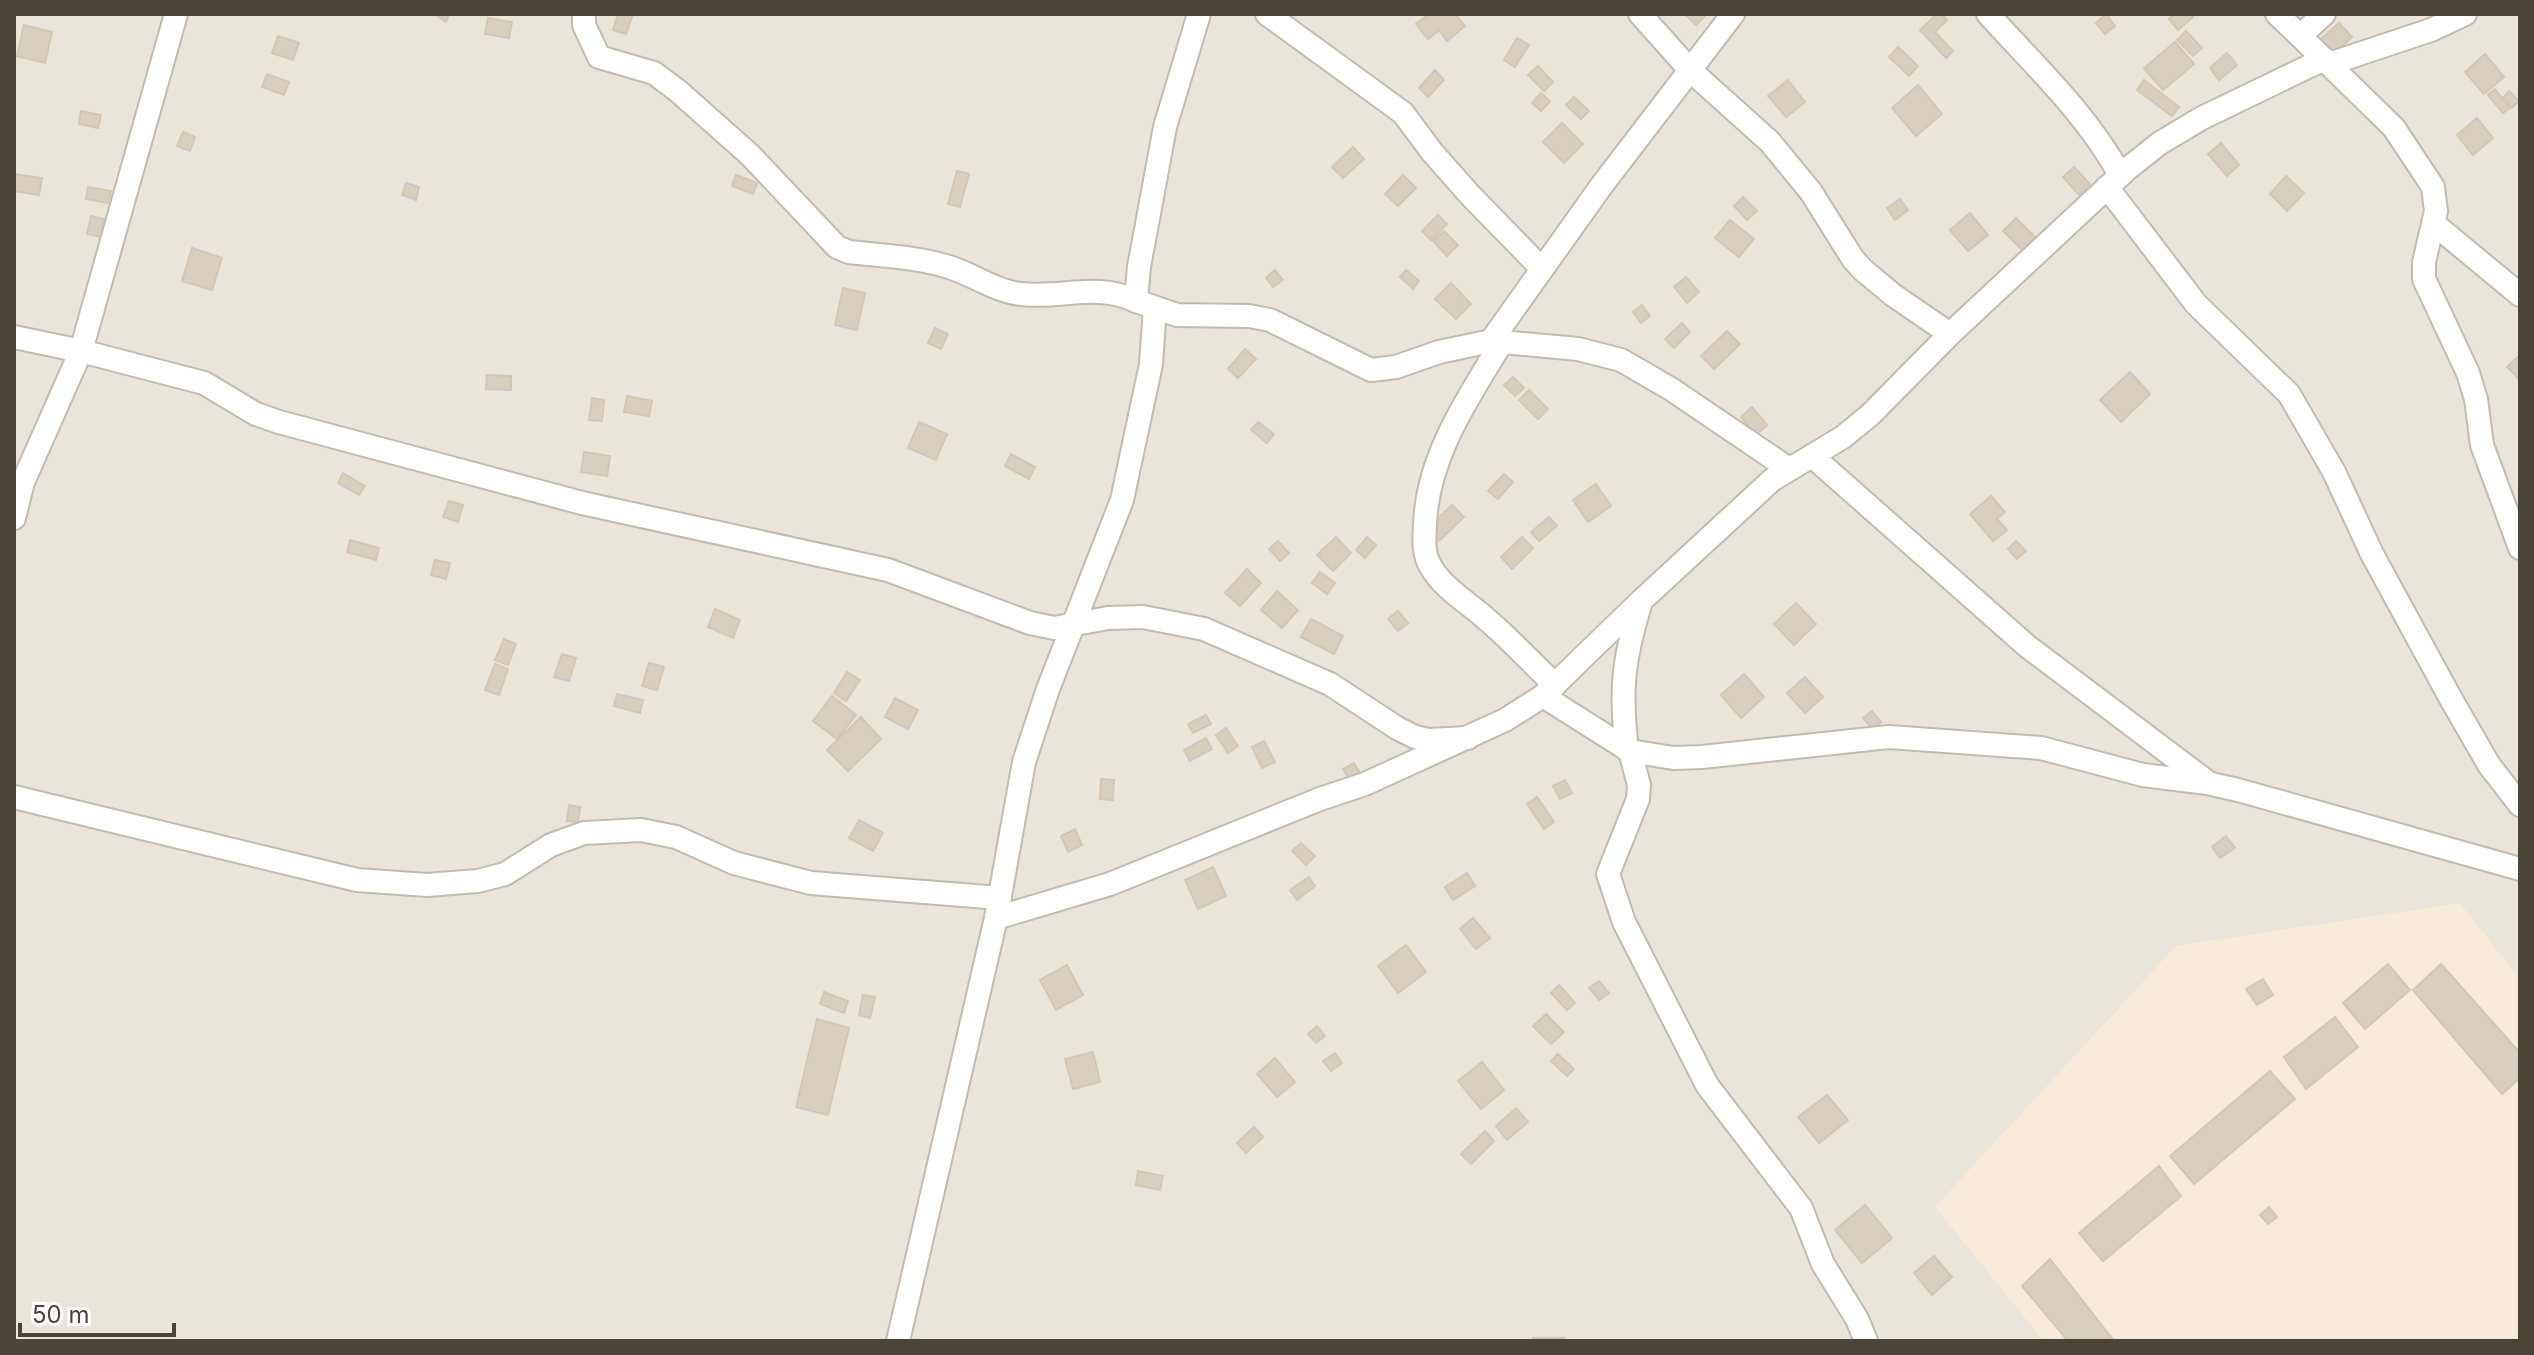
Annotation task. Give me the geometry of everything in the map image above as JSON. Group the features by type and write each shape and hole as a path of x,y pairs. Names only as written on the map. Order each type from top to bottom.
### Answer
{"street":[{"path":"14,518 23,482 81,351 176,14"},
{"path":"898,1341 998,908 1024,762 1048,689 1122,500 1151,364 1146,304 1139,267 1165,127 1199,14"},
{"path":"1267,14 1403,113 1461,184 1542,269"},
{"path":"1640,14 1691,71 1770,142 1811,192 1863,270 1950,334"},
{"path":"1733,14 1542,269 1496,341 1457,417 1431,478 1425,514 1424,548 1431,567 1450,588 1499,630 1549,691 1628,750 1673,758 1702,757 1889,737 2041,748 2143,775 2207,783 2520,869"},
{"path":"1988,14 2086,122 2107,151 2114,181 2196,304 2289,394 2334,472 2372,554 2451,699 2489,765 2520,805"},
{"path":"2277,14 2394,128 2433,187 2436,211 2424,262 2424,279 2468,373 2476,399 2482,445 2510,490 2520,548"},
{"path":"2300,36 2324,14"},
{"path":"14,797 357,880 427,885 478,881 505,874 551,845 584,833 641,830 676,837 734,863 811,883 998,908 1110,884 1365,784 1505,720 1549,691 1772,480 1843,437 1870,415 1950,334 2114,181 2160,143 2202,118 2326,61 2431,30 2465,14"},
{"path":"588,18 599,57 654,73 678,91 750,155 837,247 849,252 932,262 1018,294 1040,296 1101,290 1120,293 1177,315 1249,316 1270,320 1371,370 1396,367 1439,352 1496,341 1578,349 1621,360 1671,389 1789,469"},
{"path":"2433,223 2520,295"},
{"path":"14,337 204,383 256,414 279,422 582,503 876,567 1015,619 1054,628 1108,618 1143,617 1204,629 1330,684 1415,737 1429,740 1468,738"},
{"path":"1812,456 2027,646 2207,783"},
{"path":"1642,600 1628,646 1621,691 1628,750 1639,785 1638,799 1608,874 1624,922 1707,1085 1801,1208 1823,1264 1857,1319 1866,1341"}],"shaded area":[{"path":"14,14 2520,14 2520,1341 14,1341"},
{"path":"2460,903 2520,979 2520,1341 2044,1341 1935,1207 2176,946"}],"building":[{"path":"434,14 449,14 446,22"},
{"path":"618,14 633,14 626,34 613,30"},
{"path":"1429,14 1455,14 1465,26 1447,41 1439,30 1428,39 1416,24"},
{"path":"1685,14 1707,14 1696,25"},
{"path":"1937,14 1942,14 1947,20 1935,32 1953,51 1946,58 1920,30"},
{"path":"2106,14 2115,26 2105,34 2096,23"},
{"path":"2175,14 2190,14 2193,17 2178,30 2169,19"},
{"path":"488,18 512,22 509,38 485,34"},
{"path":"2339,23 2352,37 2335,53 2321,39"},
{"path":"24,25 52,32 45,63 17,56"},
{"path":"2186,31 2202,48 2193,56 2177,40"},
{"path":"278,36 299,43 293,60 272,53"},
{"path":"1517,38 1529,45 1515,67 1504,60"},
{"path":"2175,42 2194,64 2163,90 2144,68"},
{"path":"1898,47 1918,66 1909,76 1889,57"},
{"path":"2227,53 2237,65 2219,80 2210,68"},
{"path":"2485,54 2504,77 2484,94 2465,72"},
{"path":"1538,66 1553,82 1544,91 1528,75"},
{"path":"1435,70 1444,80 1428,97 1419,88"},
{"path":"267,74 289,82 284,95 262,87"},
{"path":"1788,80 1805,102 1786,117 1768,96"},
{"path":"2144,80 2179,107 2172,116 2137,90"},
{"path":"1918,85 1942,114 1916,136 1892,108"},
{"path":"2495,89 2510,108 2503,113 2488,95"},
{"path":"2509,91 2519,101 2512,108 2503,98"},
{"path":"1541,93 1550,101 1541,111 1532,103"},
{"path":"1574,97 1589,111 1581,119 1566,105"},
{"path":"81,111 101,115 98,128 79,124"},
{"path":"2477,118 2493,138 2473,155 2457,135"},
{"path":"1562,123 1583,144 1564,163 1543,142"},
{"path":"183,132 195,137 190,151 177,146"},
{"path":"2221,143 2239,165 2227,176 2208,154"},
{"path":"1353,147 1364,159 1343,178 1332,167"},
{"path":"2074,167 2090,184 2079,195 2063,177"},
{"path":"957,171 969,174 960,207 948,204"},
{"path":"14,174 42,178 39,195 14,191"},
{"path":"736,175 757,183 753,194 732,186"},
{"path":"1403,175 1416,188 1398,206 1385,194"},
{"path":"2286,176 2304,193 2287,211 2270,194"},
{"path":"406,183 419,187 416,200 402,195"},
{"path":"88,187 111,191 108,203 86,199"},
{"path":"1743,197 1757,211 1747,220 1734,206"},
{"path":"1900,199 1908,210 1895,220 1887,208"},
{"path":"1970,213 1988,235 1968,251 1950,230"},
{"path":"1438,215 1447,224 1431,240 1422,231"},
{"path":"91,216 104,219 101,237 87,234"},
{"path":"2016,218 2037,239 2024,252 2003,231"},
{"path":"1730,220 1754,239 1739,257 1715,238"},
{"path":"1444,231 1458,245 1447,256 1433,241"},
{"path":"192,248 222,258 212,290 182,281"},
{"path":"1275,270 1283,280 1273,287 1266,278"},
{"path":"1406,270 1419,281 1413,289 1400,277"},
{"path":"1686,277 1699,292 1687,303 1674,287"},
{"path":"1451,283 1471,304 1456,319 1435,299"},
{"path":"843,288 865,293 857,330 835,325"},
{"path":"1642,305 1650,316 1641,323 1633,312"},
{"path":"1682,323 1690,332 1674,348 1665,339"},
{"path":"935,328 948,334 941,349 928,343"},
{"path":"1727,331 1740,344 1714,369 1701,356"},
{"path":"1245,349 1256,359 1238,378 1228,369"},
{"path":"2520,355 2520,380 2507,367"},
{"path":"2130,372 2150,394 2121,422 2100,400"},
{"path":"487,375 511,376 511,390 486,389"},
{"path":"1513,377 1524,388 1515,396 1504,385"},
{"path":"1529,390 1548,409 1538,419 1519,400"},
{"path":"627,396 652,401 649,416 624,412"},
{"path":"592,398 604,400 602,421 589,420"},
{"path":"1752,407 1767,425 1756,435 1741,417"},
{"path":"919,422 947,434 936,460 908,448"},
{"path":"1258,422 1274,434 1267,443 1251,430"},
{"path":"584,452 610,456 607,476 581,472"},
{"path":"1011,454 1035,467 1029,479 1005,466"},
{"path":"343,473 365,486 359,495 338,483"},
{"path":"1504,474 1513,482 1498,499 1488,491"},
{"path":"1596,484 1611,506 1588,522 1573,500"},
{"path":"1991,496 2005,512 1997,519 2007,530 1993,541 1970,514"},
{"path":"449,501 463,505 458,522 443,517"},
{"path":"1452,505 1464,517 1439,541 1427,529"},
{"path":"1549,517 1557,526 1539,541 1531,532"},
{"path":"1336,537 1351,553 1333,571 1317,555"},
{"path":"1367,537 1376,545 1365,558 1356,550"},
{"path":"1522,537 1533,548 1512,569 1501,557"},
{"path":"350,540 379,548 376,560 347,552"},
{"path":"1278,541 1289,553 1280,561 1269,549"},
{"path":"2016,541 2026,551 2017,559 2008,549"},
{"path":"435,560 450,563 446,579 431,575"},
{"path":"1247,569 1261,583 1240,606 1225,593"},
{"path":"1320,572 1335,583 1327,594 1312,583"},
{"path":"1277,591 1298,610 1282,628 1261,610"},
{"path":"1796,603 1816,624 1794,645 1774,624"},
{"path":"715,609 740,620 733,638 708,627"},
{"path":"1398,611 1408,623 1398,631 1388,619"},
{"path":"1311,619 1343,636 1334,654 1301,637"},
{"path":"504,639 516,644 508,665 495,660"},
{"path":"562,654 576,658 569,681 554,677"},
{"path":"649,663 664,667 657,690 642,686"},
{"path":"495,664 508,669 499,695 485,690"},
{"path":"847,672 860,680 846,701 834,693"},
{"path":"1744,674 1764,697 1741,718 1721,695"},
{"path":"1805,677 1823,697 1805,713 1787,693"},
{"path":"617,694 643,700 640,713 614,706"},
{"path":"832,696 856,715 837,739 813,721"},
{"path":"895,698 918,710 908,729 885,717"},
{"path":"1872,711 1881,722 1872,729 1863,718"},
{"path":"1206,715 1211,724 1193,733 1188,724"},
{"path":"861,717 881,739 848,771 827,750"},
{"path":"1226,728 1238,746 1228,753 1216,735"},
{"path":"1206,738 1212,749 1190,761 1184,750"},
{"path":"1264,741 1275,762 1262,768 1252,747"},
{"path":"1354,763 1360,773 1350,780 1343,769"},
{"path":"1101,779 1114,780 1113,800 1100,799"},
{"path":"1565,780 1572,793 1560,799 1553,786"},
{"path":"1537,797 1554,822 1544,829 1527,804"},
{"path":"569,805 580,807 578,822 567,821"},
{"path":"859,820 883,833 873,851 849,838"},
{"path":"1075,829 1082,845 1068,852 1061,836"},
{"path":"2226,836 2235,848 2220,858 2212,847"},
{"path":"1301,843 1315,856 1306,865 1292,851"},
{"path":"1213,867 1226,896 1198,909 1185,880"},
{"path":"1467,873 1475,886 1453,900 1445,887"},
{"path":"1309,877 1315,886 1297,900 1290,890"},
{"path":"1473,918 1490,938 1476,949 1460,929"},
{"path":"1406,945 1426,972 1398,993 1378,966"},
{"path":"2388,964 2410,990 2365,1029 2343,1003"},
{"path":"2441,964 2520,1053 2520,1078 2502,1094 2413,990"},
{"path":"1067,965 1083,995 1056,1010 1040,980"},
{"path":"2263,979 2273,995 2257,1005 2246,989"},
{"path":"1599,981 1609,993 1599,1000 1589,988"},
{"path":"1559,985 1575,1003 1567,1010 1551,993"},
{"path":"824,992 848,1001 844,1013 820,1004"},
{"path":"863,995 875,997 870,1018 859,1015"},
{"path":"1546,1014 1564,1032 1551,1044 1533,1026"},
{"path":"2335,1017 2358,1047 2306,1089 2284,1057"},
{"path":"817,1019 849,1028 828,1115 796,1107"},
{"path":"1317,1026 1325,1036 1316,1043 1308,1034"},
{"path":"1093,1052 1100,1082 1073,1089 1065,1059"},
{"path":"1335,1053 1342,1063 1331,1071 1323,1061"},
{"path":"1558,1054 1574,1069 1567,1076 1551,1061"},
{"path":"1275,1058 1295,1082 1277,1097 1257,1074"},
{"path":"1482,1062 1504,1090 1481,1109 1458,1081"},
{"path":"2270,1071 2295,1099 2194,1184 2170,1156"},
{"path":"1827,1095 1848,1120 1819,1143 1798,1117"},
{"path":"1516,1108 1528,1122 1507,1140 1496,1126"},
{"path":"1254,1127 1263,1137 1246,1153 1237,1143"},
{"path":"1485,1131 1494,1141 1471,1164 1461,1154"},
{"path":"2159,1166 2181,1196 2103,1261 2079,1233"},
{"path":"1138,1171 1163,1176 1160,1190 1136,1185"},
{"path":"1865,1205 1892,1238 1862,1263 1835,1230"},
{"path":"2269,1207 2277,1217 2268,1224 2260,1215"},
{"path":"1934,1256 1952,1277 1932,1295 1914,1273"},
{"path":"2050,1259 2114,1341 2068,1341 2022,1286"},
{"path":"1533,1338 1564,1338 1564,1341 1533,1341"}]}
